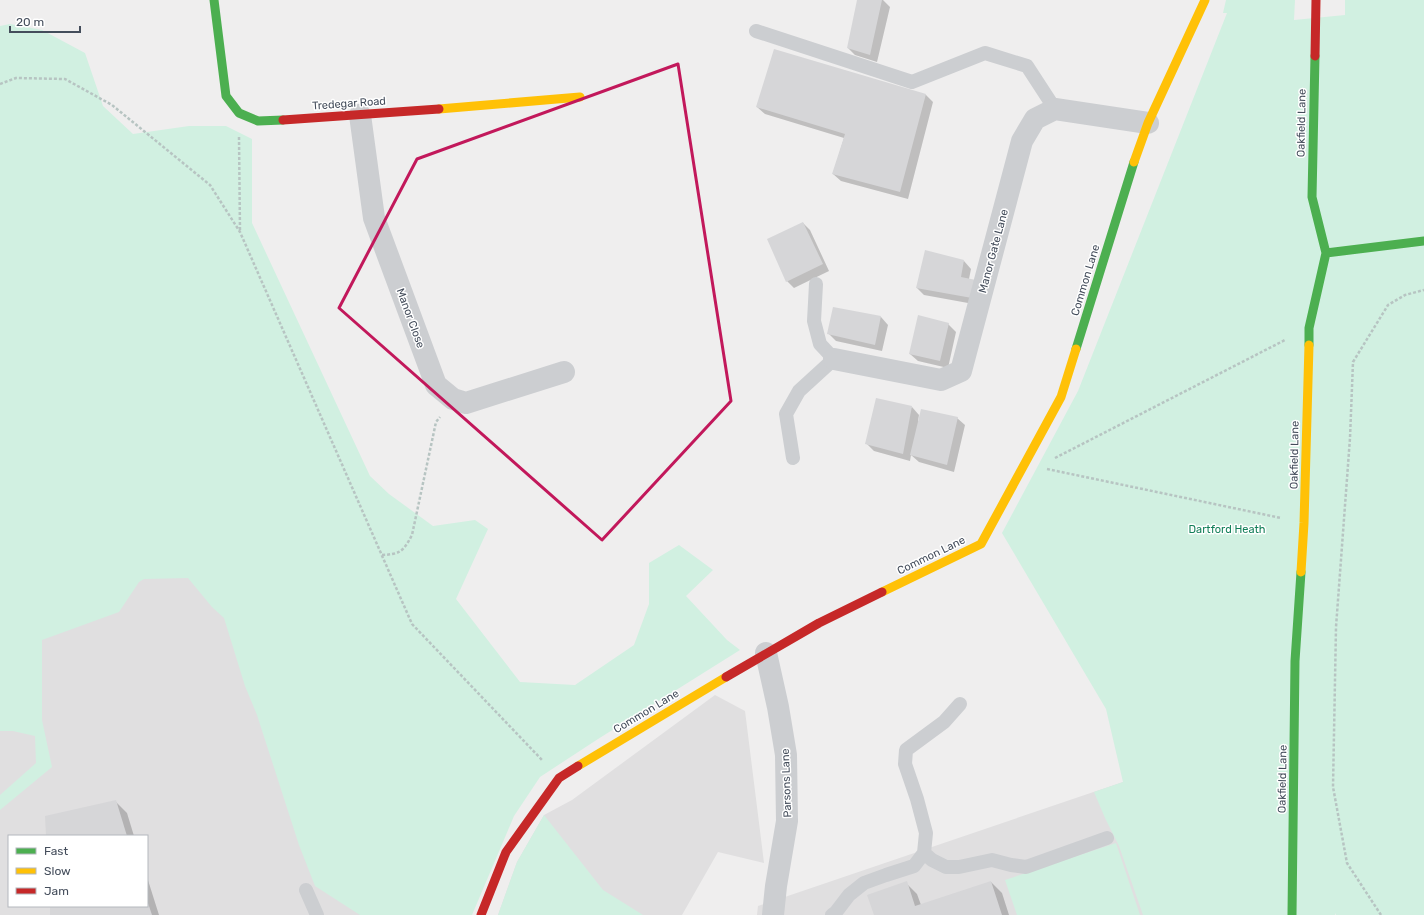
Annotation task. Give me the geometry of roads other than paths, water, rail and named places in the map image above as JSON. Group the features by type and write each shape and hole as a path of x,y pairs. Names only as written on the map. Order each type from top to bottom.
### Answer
{"street":[{"name":"Tredegar Road","path":"214,0 226,96 239,113 258,121 360,115 580,97"},
{"name":"Common Lane","path":"481,915 506,852 559,778 766,653 819,623 981,544 1061,397 1127,185 1148,123 1205,0"},
{"name":"Oakfield Lane","path":"1292,915 1295,661 1304,523 1309,328 1326,253 1312,196 1316,0"},
{"path":"1055,109 1148,123"},
{"name":"Manor Gate Lane","path":"834,359 941,380 961,371 1022,141 1035,119 1055,109"},
{"name":"Manor Close","path":"360,115 374,218 436,385 453,399 466,403 564,372"},
{"path":"1326,253 1424,240"},
{"name":"Parsons Lane","path":"766,653 778,707 786,755 787,821 776,886 773,915"}],"lane":[{"path":"756,31 912,82 985,53 1027,66 1055,109"},
{"path":"793,458 786,414 799,391 834,359 820,344 814,321 816,284"},
{"path":"832,915 849,895 864,883 886,874 914,866 924,853 926,833 905,764 906,750 944,722 960,704"},
{"path":"924,853 932,860 946,867 959,867 992,860 1026,867 1107,838"},
{"path":"306,890 317,915"}],"park label":[{"name":"Dartford Heath","path":"1227,529"}]}
